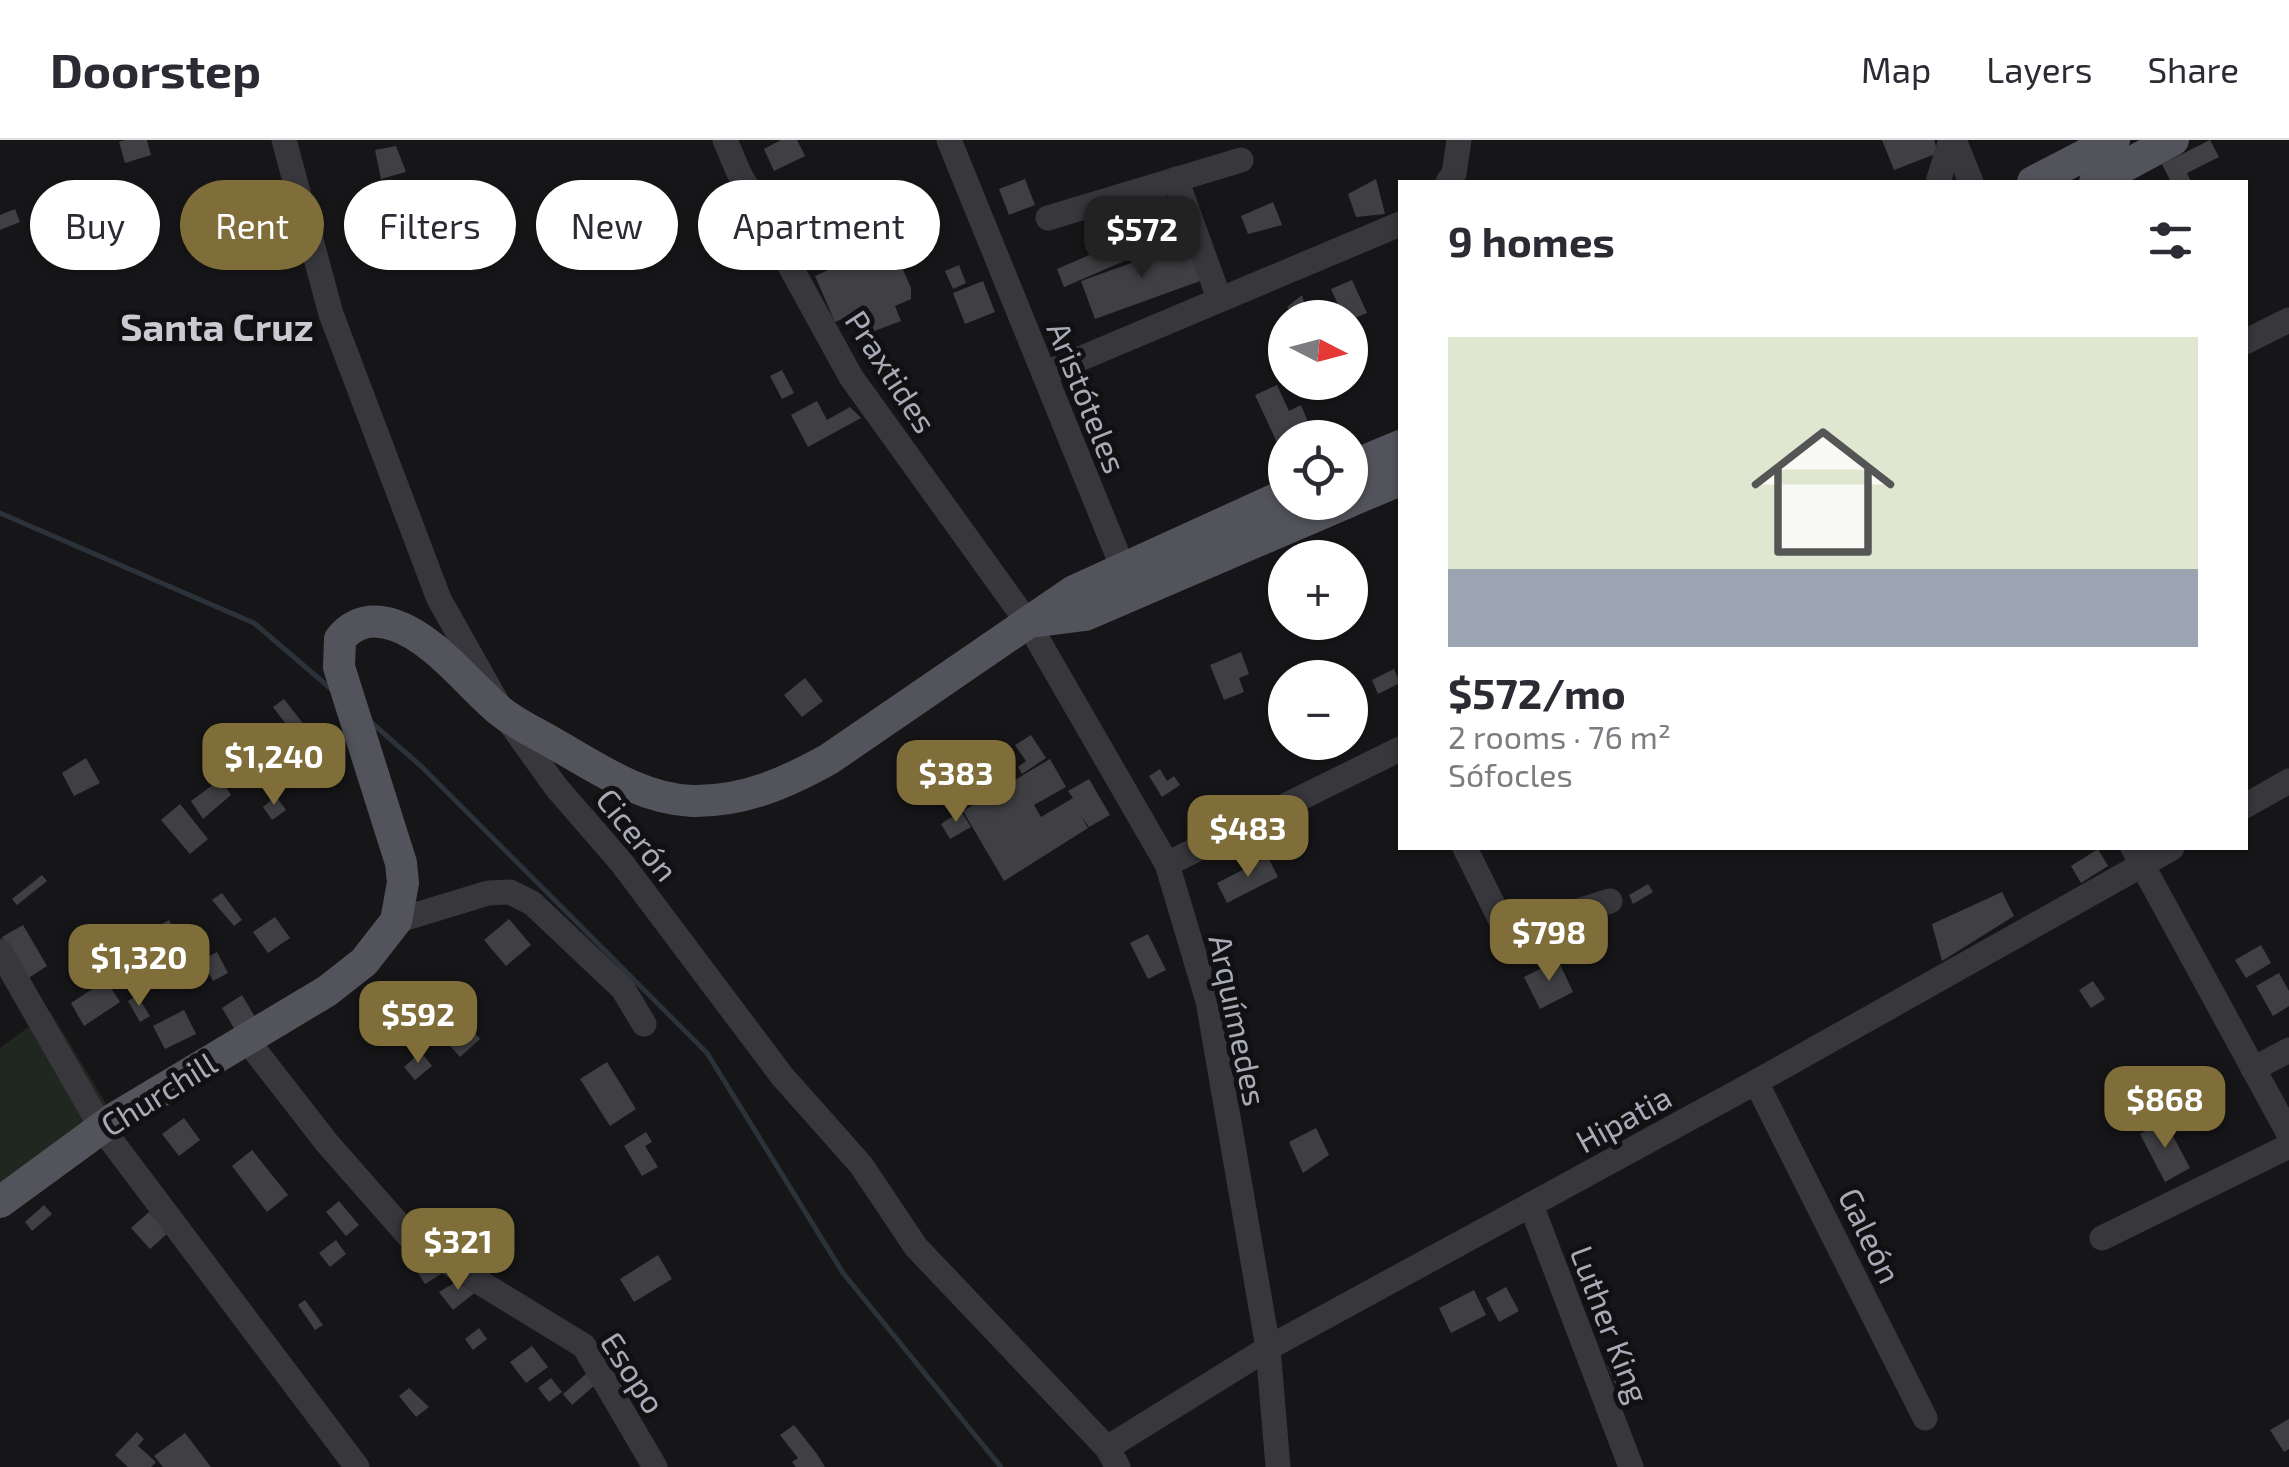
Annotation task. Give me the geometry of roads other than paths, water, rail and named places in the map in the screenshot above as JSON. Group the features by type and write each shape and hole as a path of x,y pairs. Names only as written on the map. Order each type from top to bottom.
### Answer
{"main road":[{"path":"2037,180 2114,140"},
{"path":"2098,180 2173,140"},
{"path":"1368,459 1398,447"},
{"path":"1368,494 1398,481"},
{"path":"396,921 403,883 401,864 343,688 337,652 340,639 358,624 374,620 399,626 450,663 502,714 626,785 690,801 740,798 792,780 829,760 1074,591 1268,504"},
{"path":"1028,622 1085,615 1307,520"},
{"name":"Churchill","path":"0,1202 101,1127 327,991 364,962 396,921"}],"street":[{"name":"Cicerón","path":"284,140 294,188 337,332 440,599 502,714 556,787 622,862 782,1076 861,1165 916,1246 1113,1458"},
{"name":"Praxtides","path":"725,140 739,173 851,377 1028,622"},
{"name":"Aristóteles","path":"949,140 1123,568"},
{"path":"1450,180 1459,140"},
{"path":"1939,180 1953,140"},
{"path":"1953,140 1970,180"},
{"path":"1048,218 1241,160"},
{"path":"1176,180 1219,298"},
{"path":"1044,374 1398,225"},
{"path":"2248,340 2289,320"},
{"name":"Arquímedes","path":"1028,622 1167,864 1208,1001 1268,1348 1278,1467"},
{"path":"1167,864 1398,750"},
{"path":"2248,804 2289,781"},
{"path":"1465,850 1507,933 1610,900"},
{"name":"Hipatia","path":"1113,1458 1268,1348 1756,1082 2137,856 2163,850"},
{"path":"2137,856 2289,1134"},
{"path":"396,921 488,893 510,892 532,903 624,989 644,1024"},
{"path":"0,951 101,1127 356,1467"},
{"name":"Esopo","path":"246,1039 327,1143 414,1242 584,1346 655,1467"},
{"path":"2252,1070 2289,1050"},
{"name":"Galeón","path":"1756,1082 1925,1418"},
{"path":"2102,1238 2289,1146"},
{"name":"Luther King","path":"1531,1205 1631,1467"}],"waterway":[{"path":"0,513 254,623 330,688"},
{"path":"373,724 422,767 707,1053 843,1273 1001,1467"}],"district":[{"name":"Santa Cruz","path":"217,326"}]}
